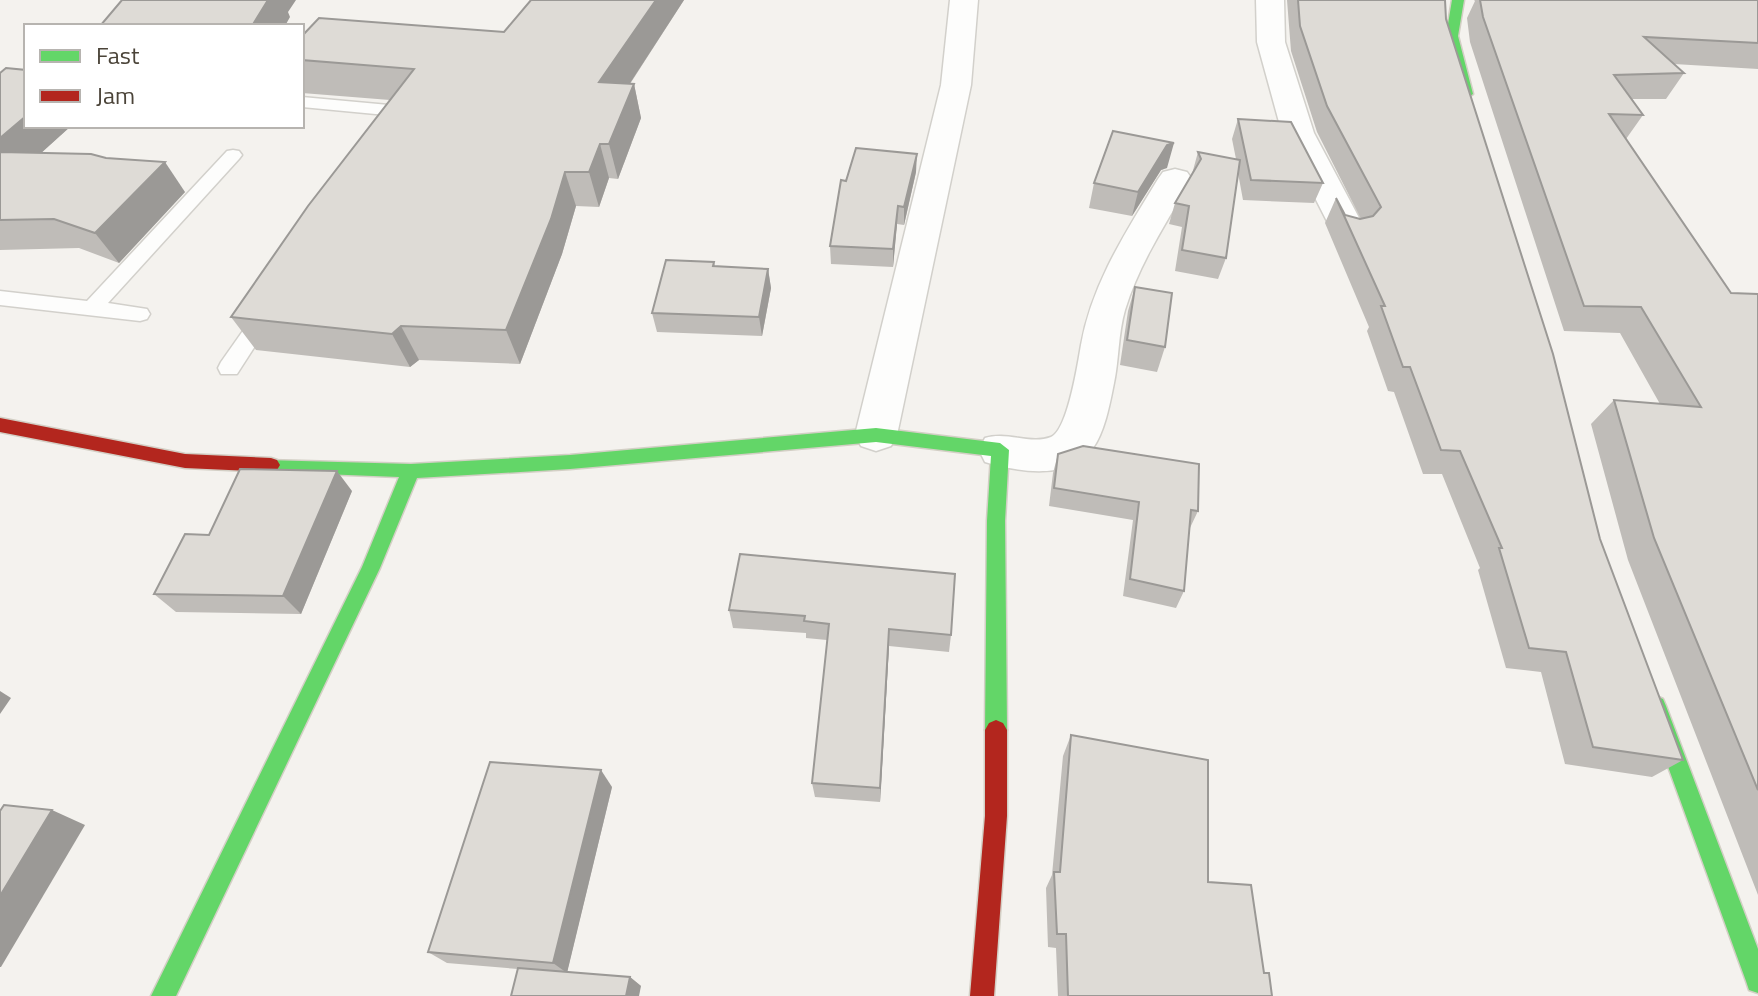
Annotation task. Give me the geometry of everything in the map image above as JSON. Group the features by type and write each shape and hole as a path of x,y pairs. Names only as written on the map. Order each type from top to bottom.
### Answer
{"street":[{"path":"876,435 956,85 964,0"},
{"path":"1270,0 1271,42 1298,133 1348,231"},
{"path":"1458,0 1450,18 1452,43 1474,115"},
{"path":"0,425 185,461 411,471 570,462 876,435 1027,455 1053,453 1065,450 1078,437 1094,384 1106,311 1136,244 1175,179"},
{"path":"982,996 996,816 996,521 1000,450"},
{"path":"163,996 371,568 411,471"},
{"path":"1651,691 1758,981"}],"lane":[{"path":"304,102 396,113 378,146"},
{"path":"91,309 233,155"},
{"path":"0,298 140,314"},
{"path":"229,368 273,303"}],"building":[{"path":"122,0 268,0 253,24 102,24"},
{"path":"531,0 656,0 599,82 634,84 609,144 600,144 589,172 565,172 551,219 506,330 401,326 392,334 231,317 308,206 414,69 304,60 304,34 319,18 504,32"},
{"path":"1298,0 1445,0 1446,19 1553,354 1600,539 1683,760 1593,747 1566,652 1529,648 1499,548 1502,548 1460,451 1441,450 1410,367 1403,367 1381,306 1385,306 1336,198 1345,215 1360,219 1373,216 1381,207 1327,106 1300,26"},
{"path":"1480,0 1758,0 1758,43 1644,37 1684,73 1614,75 1643,115 1609,114 1731,293 1758,294 1758,790 1654,538 1614,400 1701,407 1641,307 1584,306 1483,17"},
{"path":"6,68 24,70 24,118 0,138 0,73"},
{"path":"1238,119 1291,122 1323,183 1251,180"},
{"path":"1113,131 1174,143 1167,145 1138,192 1094,183"},
{"path":"856,148 917,154 904,207 898,206 893,249 830,246 841,180 846,181"},
{"path":"0,152 91,154 165,162 95,233 54,219 0,220"},
{"path":"1198,152 1240,160 1226,258 1182,250 1189,206 1175,203 1201,159"},
{"path":"666,260 768,269 759,317 652,313"},
{"path":"1135,287 1172,293 1165,347 1127,340"},
{"path":"1083,446 1199,464 1198,511 1191,510 1184,591 1130,579 1139,502 1054,488 1058,454"},
{"path":"240,469 337,471 283,596 154,594 185,534 209,535"},
{"path":"740,554 955,574 951,635 889,629 880,788 812,783 829,624 804,621 805,616 729,610"},
{"path":"1071,735 1208,760 1208,882 1251,885 1264,973 1269,973 1272,996 1068,996 1066,934 1057,934 1054,872 1060,872"},
{"path":"490,762 601,770 553,963 428,952"},
{"path":"4,805 52,810 0,896 0,811"},
{"path":"518,968 630,977 626,996 511,996"}],"traffic: fast":[{"path":"1458,0 1452,36 1467,94"},
{"path":"271,465 411,471 570,462 876,435 1000,450 996,521 996,730"},
{"path":"163,996 371,568 411,471"},
{"path":"1656,706 1758,981"}],"traffic: jam":[{"path":"0,425 185,461 271,465"},
{"path":"982,996 996,816 996,730"}]}
